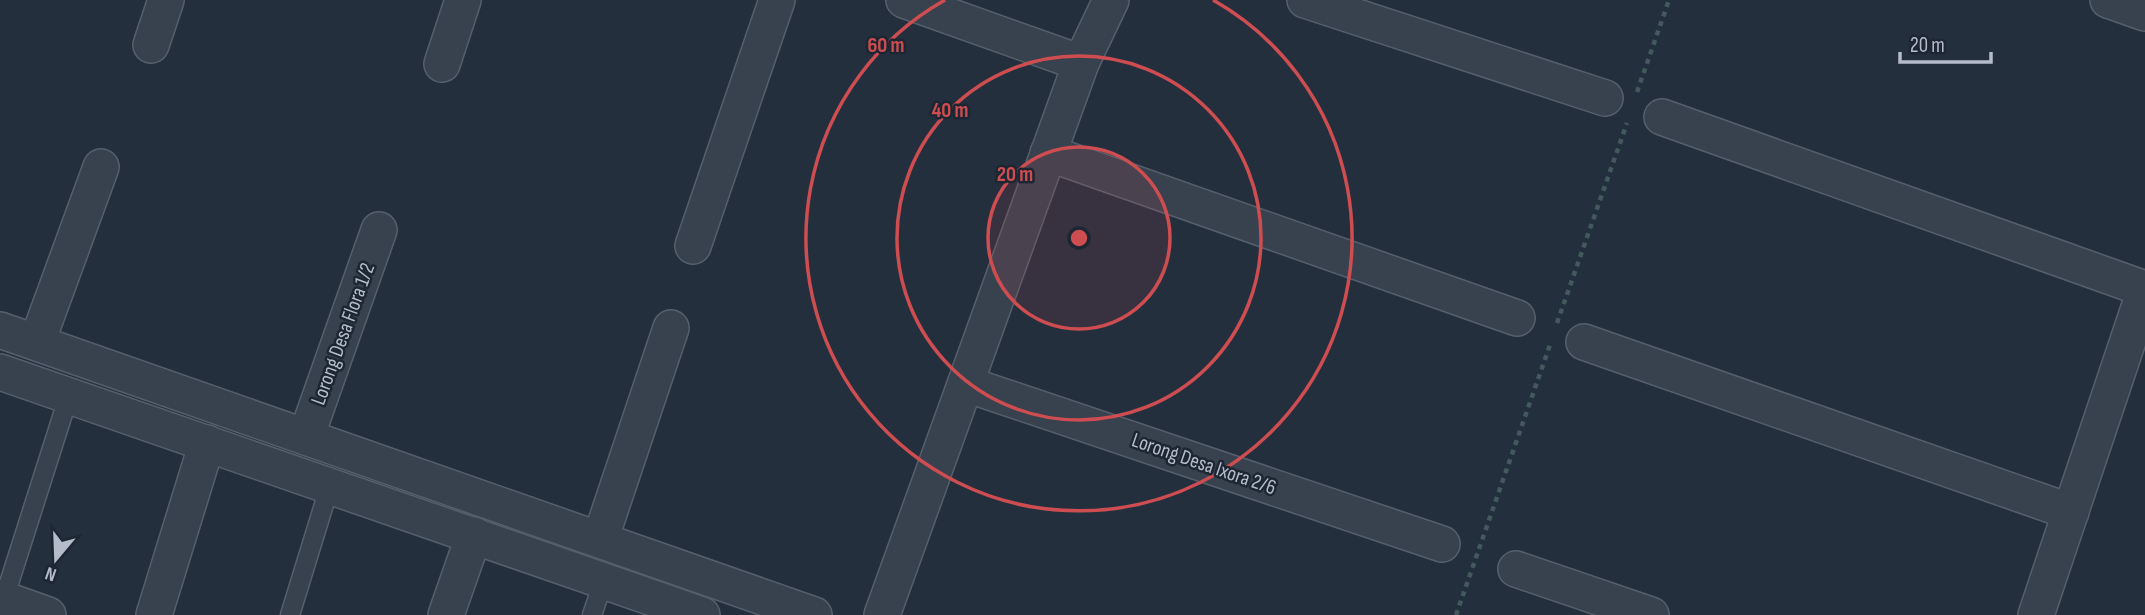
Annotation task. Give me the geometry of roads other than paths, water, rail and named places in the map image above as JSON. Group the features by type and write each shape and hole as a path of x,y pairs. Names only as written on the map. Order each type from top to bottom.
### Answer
{"street":[{"path":"151,45 166,0"},
{"path":"442,64 463,0"},
{"path":"693,246 777,0"},
{"path":"904,0 1081,63"},
{"path":"882,615 1081,63 1111,0"},
{"path":"1305,0 1633,107 2145,289 2036,615"},
{"path":"2108,0 2145,13"},
{"path":"1048,153 1517,318"},
{"path":"37,342 102,167"},
{"name":"Lorong Desa Flora 1/2","path":"306,437 379,230"},
{"path":"600,540 671,328"},
{"path":"0,330 600,540 756,605 814,615"},
{"path":"1584,342 2071,512"},
{"path":"0,372 702,615"},
{"name":"Lorong Desa Ixora 2/6","path":"965,384 1442,544"},
{"path":"154,615 206,443"},
{"path":"446,615 474,535"},
{"path":"1516,569 1651,615"},
{"path":"2,599 47,615"}],"lane":[{"path":"2,599 69,396"},
{"path":"290,615 330,485"},
{"path":"592,615 604,580"}]}
